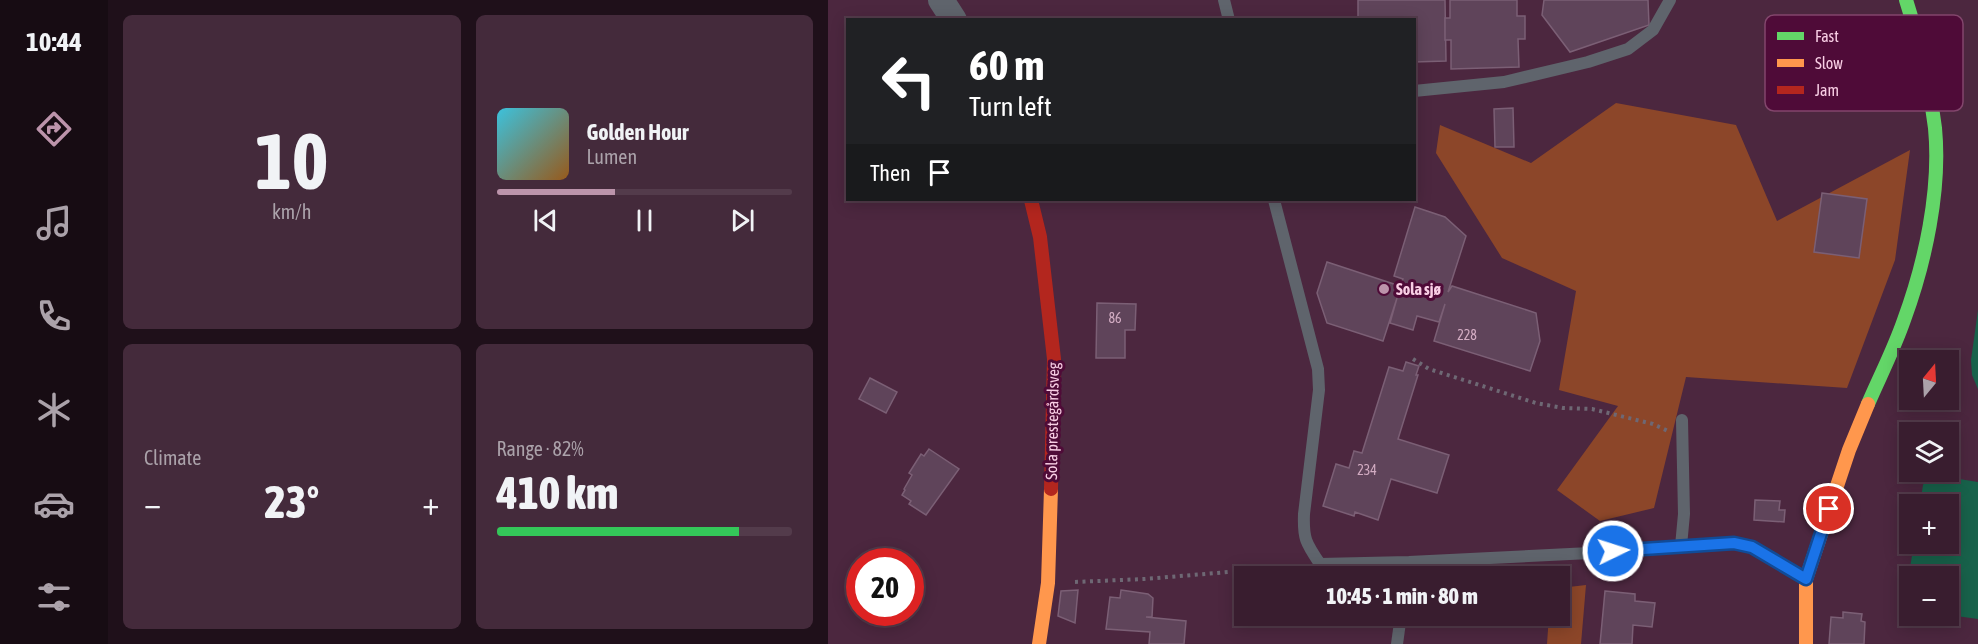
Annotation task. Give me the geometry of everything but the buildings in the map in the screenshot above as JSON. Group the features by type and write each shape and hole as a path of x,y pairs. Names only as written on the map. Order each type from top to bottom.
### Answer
{"street":[{"path":"941,0 953,18"},
{"path":"1906,0 1911,15"},
{"path":"1806,644 1806,579 1849,450 1904,321 1918,277 1935,182 1935,130 1932,111"},
{"name":"Sola prestegårdsveg","path":"1030,201 1040,237 1054,359 1048,583 1039,644"}],"lane":[{"path":"1224,0 1228,18"},
{"path":"1416,92 1504,82 1588,62 1628,49 1653,30 1670,0"},
{"path":"1274,201 1318,369 1319,390 1303,533 1306,543 1320,564 1590,553 1734,543 1752,547 1806,579"},
{"path":"1681,546 1684,514 1682,420"},
{"path":"1408,566 1409,562"},
{"path":"1397,644 1399,626"}],"path":[{"path":"1413,359 1429,369 1536,403 1563,408 1592,409 1653,424 1682,436"},
{"path":"1048,583 1144,579 1320,564"}],"shaded area":[{"path":"1616,103 1736,125 1777,221 1910,150 1895,260 1847,388 1686,377 1654,508 1600,521 1557,490 1618,406 1559,390 1576,291 1502,258 1436,153 1440,125 1531,163"},
{"path":"1978,310 1978,389 1972,375 1971,360"},
{"path":"1959,479 1978,482 1978,619 1959,616 1959,566 1910,566 1912,554 1959,554 1959,494 1922,494 1924,482 1959,482"},
{"path":"1586,585 1581,644 1547,644 1548,626 1570,626 1570,587"}],"traffic: fast":[{"path":"1906,0 1911,15"},
{"path":"1868,404 1896,341 1912,298 1925,251 1936,176 1933,111"}],"traffic: slow":[{"path":"1806,644 1806,579 1849,450 1868,404"},
{"path":"1039,644 1048,583 1051,489"}],"traffic: jam":[{"path":"1031,201 1040,237 1054,359 1051,489"}],"place":[{"name":"Sola sjø","path":"1384,289"}],"route":[{"path":"1613,551 1734,543 1752,547 1806,579 1829,509"}]}
